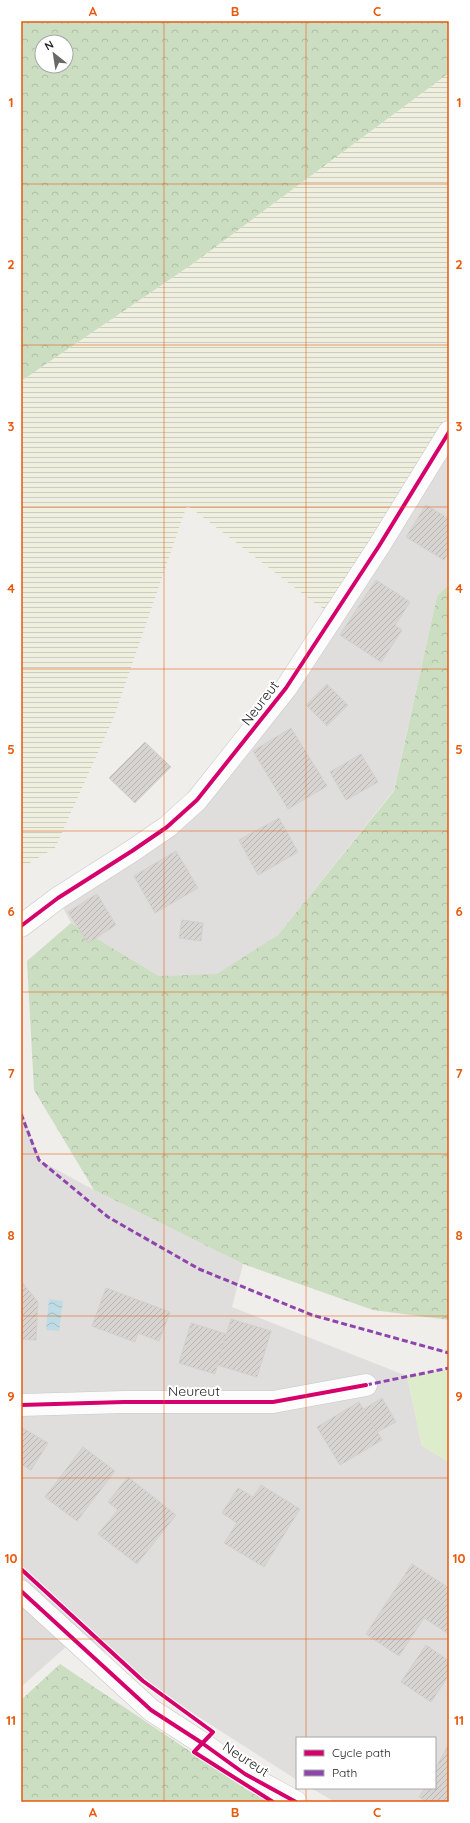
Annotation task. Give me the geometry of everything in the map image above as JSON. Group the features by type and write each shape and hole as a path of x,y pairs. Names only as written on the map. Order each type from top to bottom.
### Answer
{"street":[{"name":"Neureut","path":"21,926 58,898 167,827 197,800 286,688 379,546 449,432"},
{"name":"Neureut","path":"21,1405 124,1402 273,1402 366,1385"},
{"name":"Neureut","path":"21,1591 151,1710 202,1743 245,1774 296,1802"}],"shaded area":[{"path":"449,432 449,584 437,596 394,790 278,935 217,975 159,976 71,923 58,898 197,800"},
{"path":"21,1106 39,1160 94,1190 243,1264 232,1307 407,1376 422,1446 449,1462 449,1802 335,1802 313,1789 436,1789 436,1737 296,1737 296,1779 177,1703 106,1652 77,1637 21,1687"}],"green space":[{"path":"21,21 449,21 449,73 191,265 21,381"},
{"path":"449,73 449,432 333,615 316,604 187,505 114,717 55,848 21,868 21,381 191,265"},
{"path":"449,584 449,1320 373,1310 243,1264 94,1190 34,1090 27,961 71,923 159,976 217,974 278,935 394,791 437,596"},
{"path":"449,1369 449,1462 422,1446 407,1376"},
{"path":"60,1664 246,1789 269,1802 21,1802 21,1700"}],"water":[{"path":"49,1299 63,1301 59,1331 46,1330"}],"building":[{"path":"426,505 449,519 449,552 444,560 406,537"},
{"path":"376,580 410,602 395,625 402,630 381,662 340,635"},
{"path":"327,684 348,705 327,726 306,705"},
{"path":"291,728 327,786 288,809 253,751"},
{"path":"145,742 171,767 135,803 109,778"},
{"path":"361,754 378,782 346,800 330,772"},
{"path":"279,818 298,852 258,875 239,840"},
{"path":"176,851 198,888 155,913 134,876"},
{"path":"97,894 116,925 88,943 68,912"},
{"path":"182,920 203,923 201,941 179,938"},
{"path":"21,1281 38,1302 36,1340 21,1339"},
{"path":"106,1288 170,1312 159,1341 138,1333 135,1342 92,1326"},
{"path":"231,1319 271,1331 257,1377 217,1365"},
{"path":"191,1323 226,1334 215,1374 179,1363"},
{"path":"382,1398 396,1422 377,1432 364,1409"},
{"path":"359,1402 382,1440 340,1465 317,1427"},
{"path":"21,1427 48,1443 31,1470 23,1465 21,1468"},
{"path":"83,1447 115,1471 77,1521 45,1497"},
{"path":"128,1477 176,1515 137,1564 98,1534 118,1510 108,1502"},
{"path":"261,1485 300,1509 264,1567 224,1543 237,1523 222,1513 238,1488 253,1497"},
{"path":"412,1564 449,1588 449,1634 424,1618 399,1656 366,1634"},
{"path":"426,1645 449,1661 449,1675 431,1702 401,1682"},
{"path":"449,1744 449,1802 427,1802 419,1797 424,1789 436,1789 436,1767"}],"marked path":[{"path":"21,1114 39,1160 108,1217 199,1269 312,1315 449,1353"},
{"path":"366,1385 449,1368"}],"cycle path":[{"path":"21,926 58,898 167,827 197,800 286,688 379,546 449,432"},
{"path":"21,1405 124,1402 273,1402 366,1385"},
{"path":"21,1569 143,1681 213,1732 194,1752 273,1802"},
{"path":"21,1591 151,1710 202,1743 245,1774 296,1802"}]}
